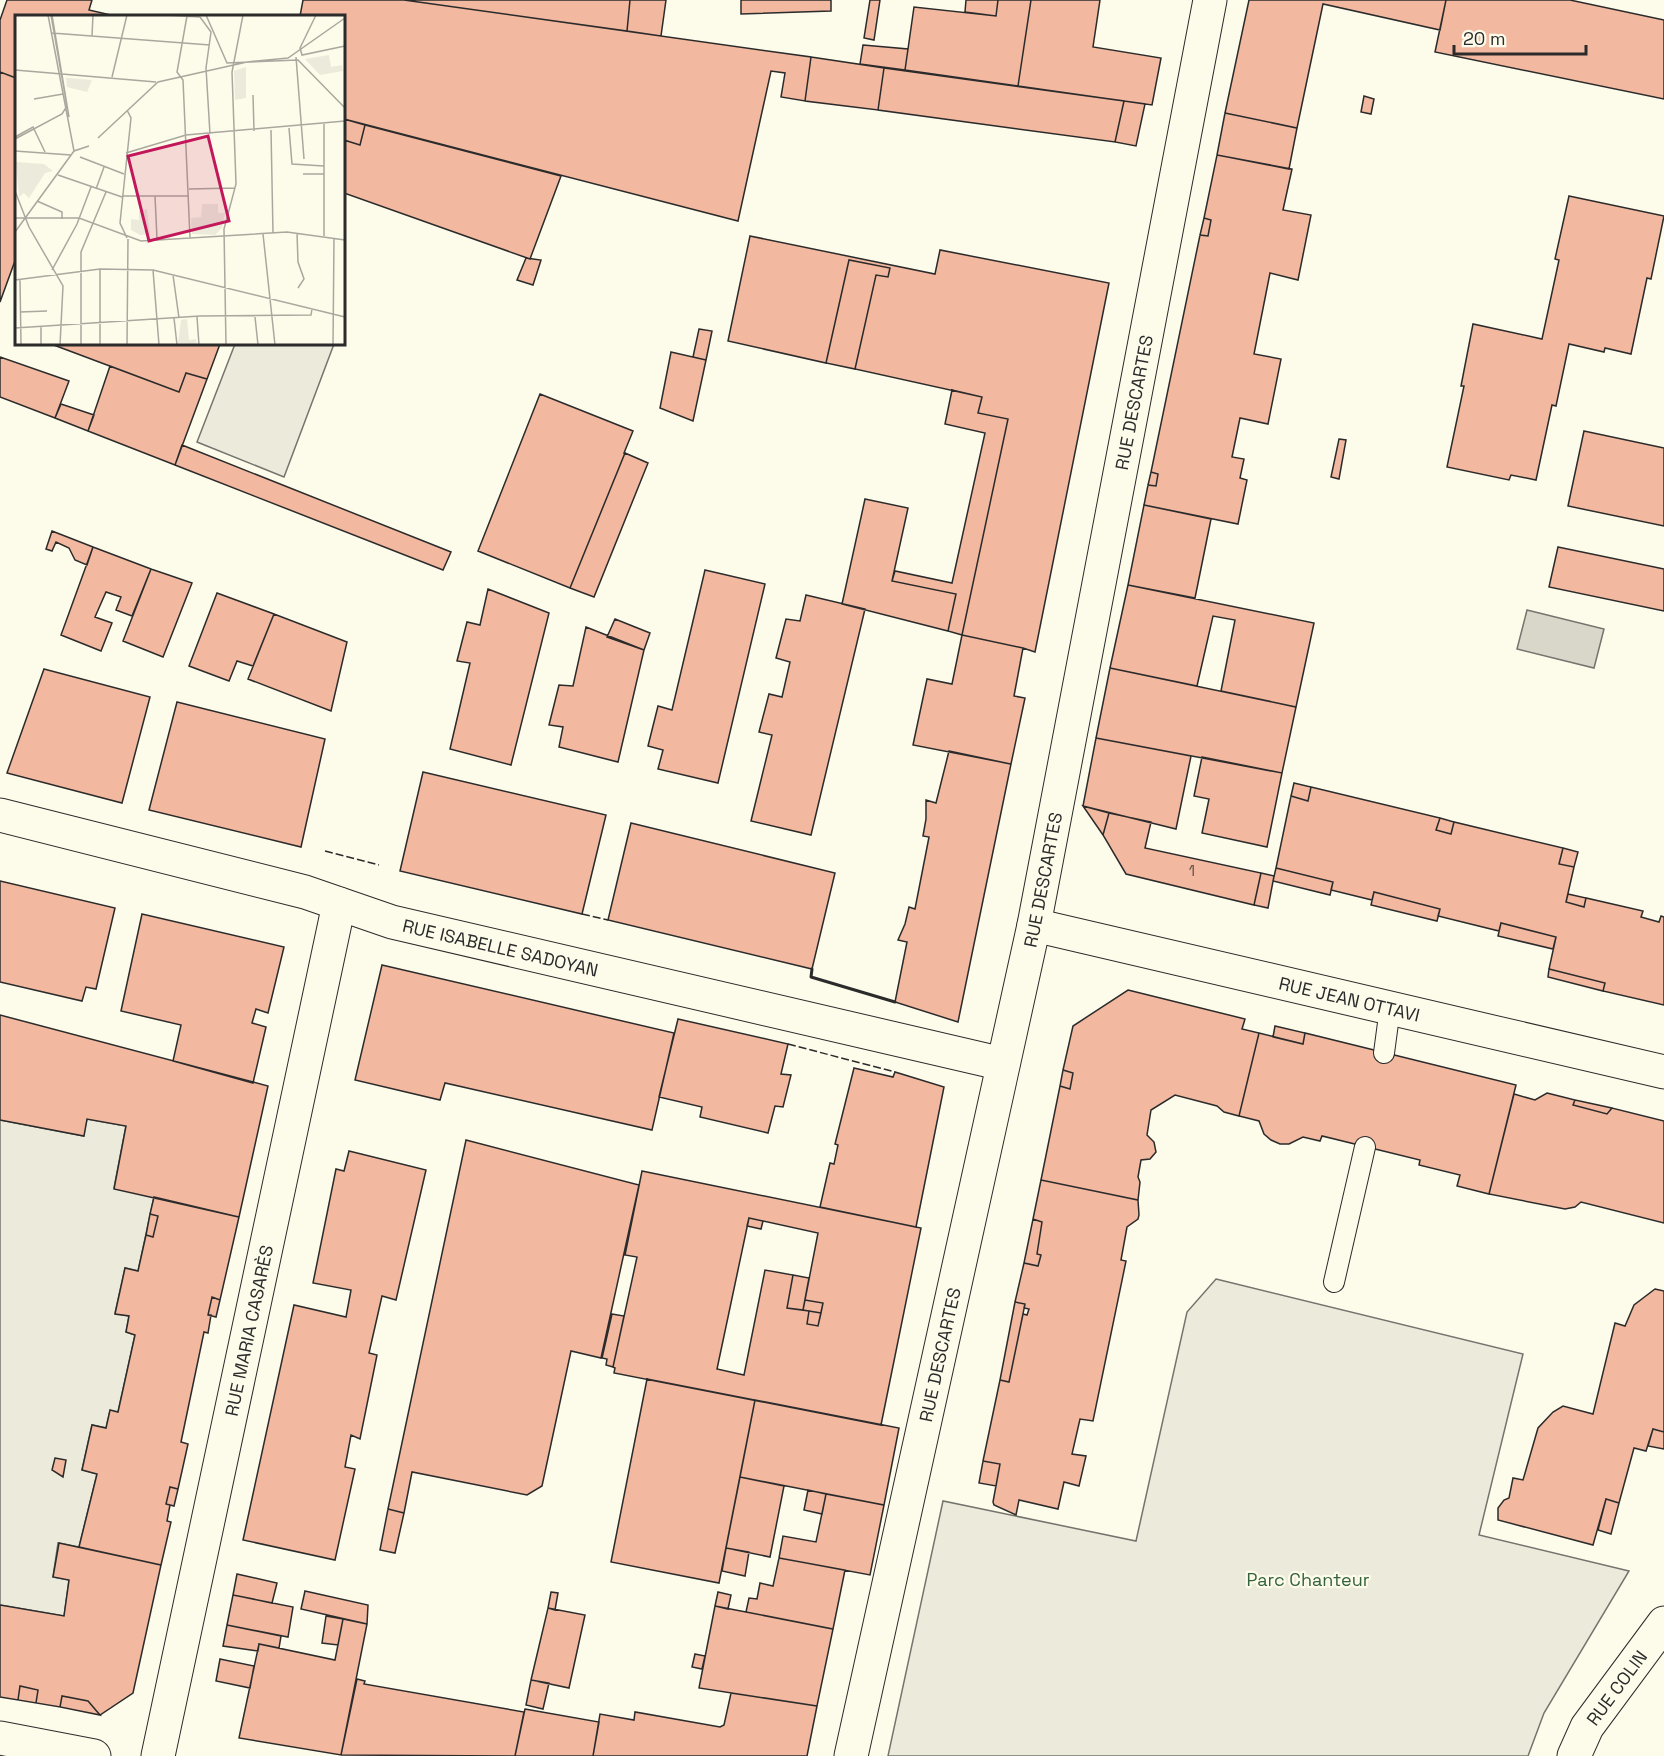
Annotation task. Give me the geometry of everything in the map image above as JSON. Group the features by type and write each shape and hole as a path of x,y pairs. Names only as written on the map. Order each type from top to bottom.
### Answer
{"street":[{"name":"RUE DESCARTES","path":"851,1756 1034,925 1210,0"},
{"name":"RUE ISABELLE SADOYAN","path":"0,815 305,892 392,922 1003,1064"},
{"name":"RUE MARIA CASARÈS","path":"158,1756 339,904"},
{"name":"RUE JEAN OTTAVI","path":"1034,925 1664,1072"},
{"name":"RUE COLIN","path":"1574,1756 1587,1727 1664,1623"},
{"path":"0,1738 93,1756"}],"lane":[{"path":"1384,1053 1390,1008"},
{"path":"1334,1281 1365,1147"}],"green space":[{"path":"235,345 334,345 284,477 197,442"},
{"path":"87,1119 126,1126 114,1188 154,1197 138,1271 125,1268 115,1313 129,1316 126,1332 135,1335 118,1412 110,1411 106,1428 92,1425 82,1470 97,1474 79,1547 58,1543 53,1577 69,1580 64,1616 0,1605 0,1120 83,1136"},
{"name":"Parc Chanteur","path":"1216,1279 1523,1354 1479,1535 1629,1571 1544,1713 1528,1756 888,1756 943,1501 1136,1541 1187,1312"}],"shaded area":[{"path":"1527,610 1604,629 1594,668 1517,649"}],"building":[{"path":"7,0 92,0 89,10 111,15 15,15 15,78 0,72 0,20"},
{"path":"303,0 404,0 811,57 805,101 781,97 785,73 771,71 738,221 345,119 345,15 300,15"},
{"path":"404,0 630,0 627,31"},
{"path":"630,0 666,0 661,36 627,31"},
{"path":"741,0 831,0 831,11 741,14"},
{"path":"870,0 880,0 874,40 864,38"},
{"path":"966,0 998,0 996,16 965,12"},
{"path":"998,0 1031,0 1018,86 905,70 914,7 996,16"},
{"path":"1031,0 1100,0 1093,47 1161,58 1152,105 1018,86"},
{"path":"1249,0 1446,0 1440,30 1323,4 1297,128 1225,113"},
{"path":"1446,0 1570,0 1664,20 1664,99 1435,52"},
{"path":"863,45 908,49 905,70 860,64"},
{"path":"811,57 884,68 878,110 805,101"},
{"path":"884,68 1124,101 1115,142 878,110"},
{"path":"0,72 15,78 15,261 0,302"},
{"path":"1364,96 1374,99 1371,114 1361,112"},
{"path":"1124,101 1145,104 1136,146 1115,142"},
{"path":"1225,113 1297,128 1289,169 1217,155"},
{"path":"345,119 365,125 360,145 345,140"},
{"path":"365,125 561,176 530,259 345,193 345,140 360,145"},
{"path":"1217,155 1292,169 1283,210 1311,215 1298,280 1270,273 1254,354 1281,359 1268,424 1240,418 1232,457 1244,459 1240,478 1247,480 1238,524 1144,505 1148,485 1156,486 1158,474 1151,472 1200,235 1208,236 1211,220 1204,218"},
{"path":"1569,196 1664,216 1651,279 1647,278 1631,354 1605,348 1604,352 1569,344 1556,406 1552,405 1536,480 1511,475 1509,480 1447,467 1464,386 1461,386 1473,324 1542,339 1559,260 1555,259"},
{"path":"1204,218 1211,220 1208,236 1200,235"},
{"path":"750,236 935,274 940,250 1109,283 1035,652 962,635 1008,419 978,413 982,397 855,369 876,275 888,277 890,268 849,260 826,363 728,341"},
{"path":"526,258 541,260 533,285 517,280"},
{"path":"849,260 890,268 888,277 876,275 855,369 826,363"},
{"path":"699,329 712,331 706,360 693,357"},
{"path":"54,345 220,345 207,379 186,373 179,392"},
{"path":"671,352 706,360 693,421 660,408"},
{"path":"0,357 69,381 55,418 0,397"},
{"path":"110,366 179,392 186,373 207,379 175,465 88,431"},
{"path":"952,390 982,397 978,413 1008,419 962,635 948,631 956,594 892,581 895,571 952,583 985,433 945,424"},
{"path":"540,394 633,431 570,588 478,551"},
{"path":"61,404 94,415 88,431 55,418"},
{"path":"1584,431 1664,448 1664,526 1568,506"},
{"path":"1339,439 1346,440 1339,479 1331,477"},
{"path":"182,445 451,552 443,570 175,465"},
{"path":"625,453 648,463 594,597 570,588"},
{"path":"1151,472 1158,474 1156,486 1148,485"},
{"path":"865,499 908,508 892,581 956,594 948,631 842,604"},
{"path":"1144,505 1211,519 1195,598 1128,585"},
{"path":"52,531 93,547 87,565 75,560 69,548 56,542 52,551 46,549"},
{"path":"93,547 151,569 132,616 116,610 121,597 106,592 95,617 112,623 101,651 61,635"},
{"path":"1558,547 1664,569 1664,611 1549,587"},
{"path":"151,569 192,583 163,657 123,641"},
{"path":"705,570 765,584 718,783 658,769 663,750 648,746 658,706 672,710"},
{"path":"1128,585 1314,623 1296,707 1221,691 1235,620 1213,616 1197,686 1110,668"},
{"path":"488,589 549,613 511,765 450,749 470,663 457,661 467,622 480,625"},
{"path":"217,593 274,614 253,666 237,661 229,681 189,666"},
{"path":"806,595 865,609 811,835 751,821 772,735 759,732 769,694 782,697 790,662 776,658 786,619 800,621"},
{"path":"274,614 347,642 331,711 248,679"},
{"path":"615,619 650,633 644,650 607,637"},
{"path":"586,627 644,650 618,762 559,747 563,727 549,725 559,685 573,686"},
{"path":"962,635 1023,648 1014,696 1025,698 1011,764 913,745 927,679 952,684"},
{"path":"1110,668 1296,707 1282,773 1096,738"},
{"path":"44,669 150,697 122,803 7,773"},
{"path":"177,702 325,739 301,847 149,810"},
{"path":"1096,738 1191,756 1176,829 1083,806"},
{"path":"949,751 1011,764 958,1022 895,1002 907,942 898,940 909,907 915,909 929,837 923,836 926,800 936,803"},
{"path":"1202,757 1282,773 1267,847 1202,833 1209,799 1194,796"},
{"path":"423,772 606,815 582,914 400,871"},
{"path":"1294,783 1311,787 1308,801 1291,796"},
{"path":"1311,787 1440,818 1436,830 1451,834 1454,822 1563,848 1559,864 1574,867 1566,902 1584,907 1586,898 1643,911 1641,917 1659,922 1661,916 1664,917 1664,1005 1603,991 1605,983 1549,969 1556,937 1501,923 1499,931 1438,916 1440,909 1374,892 1372,900 1331,890 1333,882 1276,868 1291,796 1308,801"},
{"path":"1083,806 1109,813 1103,835"},
{"path":"1109,813 1151,822 1145,848 1261,873 1254,905 1126,874 1103,835"},
{"path":"1440,818 1454,822 1451,834 1436,830"},
{"path":"631,823 835,873 812,969 608,920"},
{"path":"1563,848 1578,852 1574,867 1559,864"},
{"path":"1276,868 1333,882 1330,895 1273,881"},
{"path":"1261,873 1274,876 1268,908 1254,905"},
{"path":"0,881 115,908 96,989 86,987 82,1001 0,982"},
{"path":"1374,892 1440,909 1437,921 1371,905"},
{"path":"1568,894 1586,898 1584,907 1566,902"},
{"path":"142,914 284,947 268,1013 256,1009 252,1023 266,1027 253,1083 173,1061 181,1025 121,1011"},
{"path":"1501,923 1556,937 1553,949 1498,936"},
{"path":"382,965 674,1033 652,1130 445,1083 440,1100 355,1080"},
{"path":"1549,969 1605,983 1603,991 1548,977"},
{"path":"1128,990 1245,1019 1242,1029 1259,1033 1239,1116 1224,1112 1217,1106 1175,1095 1151,1110 1147,1135 1154,1142 1156,1152 1150,1159 1141,1160 1138,1200 1041,1180 1060,1086 1070,1089 1073,1073 1063,1070 1073,1026"},
{"path":"0,1015 268,1086 239,1217 114,1189 126,1126 87,1119 84,1136 0,1120"},
{"path":"678,1019 788,1044 781,1074 791,1075 783,1107 775,1106 768,1133 700,1117 702,1107 659,1097"},
{"path":"1275,1026 1305,1033 1303,1044 1273,1037"},
{"path":"1259,1033 1303,1044 1305,1033 1516,1085 1489,1194 1457,1186 1460,1175 1419,1165 1420,1160 1322,1136 1320,1141 1303,1137 1289,1144 1280,1144 1271,1140 1264,1134 1259,1121 1239,1116"},
{"path":"854,1068 893,1077 895,1072 944,1087 916,1227 820,1207 830,1163 834,1164 838,1145 835,1144"},
{"path":"1063,1070 1073,1073 1070,1089 1060,1086"},
{"path":"1547,1093 1575,1100 1573,1105 1607,1114 1612,1108 1664,1121 1664,1223 1581,1202 1575,1207 1565,1209 1489,1194 1514,1094 1535,1100"},
{"path":"1575,1100 1612,1108 1607,1114 1573,1105"},
{"path":"466,1140 639,1185 601,1358 571,1351 542,1486 527,1495 412,1472 404,1513 388,1509"},
{"path":"349,1151 426,1170 396,1300 382,1296 369,1353 377,1355 360,1439 351,1435 345,1467 355,1469 335,1560 243,1540 294,1305 346,1317 351,1290 313,1283 336,1169 344,1171"},
{"path":"642,1171 921,1228 881,1425 614,1373 615,1368 613,1367 637,1257 625,1255","holes":["749,1218 818,1233 805,1300 823,1303 818,1326 807,1324 809,1311 787,1308 793,1275 765,1270 744,1375 717,1369"]},
{"path":"1041,1180 1138,1200 1139,1215 1138,1219 1127,1227 1121,1260 1126,1261 1093,1421 1080,1419 1072,1454 1086,1456 1079,1486 1064,1482 1058,1509 1019,1500 1016,1515 994,1505 1000,1464 983,1461 1000,1380 1009,1382 1023,1314 1027,1315 1029,1309 1024,1308 1025,1304 1015,1302 1024,1263 1038,1266 1041,1255 1037,1254 1042,1222 1033,1219"},
{"path":"154,1197 239,1217 220,1300 212,1297 208,1315 211,1315 208,1333 204,1332 181,1442 188,1444 178,1489 170,1487 166,1504 170,1505 167,1521 171,1522 161,1565 79,1547 97,1474 82,1470 92,1425 106,1428 110,1410 118,1412 135,1335 126,1332 129,1316 115,1314 125,1268 138,1271 146,1235 153,1237 158,1216 150,1214"},
{"path":"150,1214 158,1216 153,1237 146,1235"},
{"path":"749,1218 763,1221 761,1229 747,1226"},
{"path":"1033,1219 1042,1222 1037,1254 1041,1255 1038,1266 1024,1263"},
{"path":"793,1275 809,1278 803,1310 787,1308"},
{"path":"1655,1289 1664,1291 1664,1432 1653,1429 1646,1451 1634,1448 1619,1503 1606,1499 1593,1545 1498,1520 1498,1508 1504,1500 1509,1498 1513,1478 1523,1480 1538,1428 1553,1412 1563,1406 1593,1414 1615,1323 1625,1326 1634,1305"},
{"path":"212,1297 220,1300 216,1317 208,1315"},
{"path":"805,1300 823,1303 821,1313 803,1310"},
{"path":"1015,1302 1025,1304 1009,1382 1000,1380"},
{"path":"809,1311 821,1313 818,1326 807,1324"},
{"path":"612,1314 624,1316 613,1367 606,1365 607,1359 602,1358"},
{"path":"647,1379 755,1400 719,1583 611,1562"},
{"path":"755,1400 899,1428 884,1505 740,1477"},
{"path":"1653,1429 1664,1432 1664,1449 1648,1446"},
{"path":"55,1458 66,1460 63,1477 52,1470"},
{"path":"983,1461 1000,1464 996,1486 979,1483"},
{"path":"740,1477 784,1486 770,1557 726,1548"},
{"path":"170,1487 178,1489 174,1506 166,1504"},
{"path":"808,1490 826,1494 822,1514 804,1510"},
{"path":"826,1494 884,1505 870,1575 779,1558 783,1536 816,1542"},
{"path":"1606,1499 1619,1503 1611,1534 1598,1530"},
{"path":"388,1509 404,1513 395,1553 380,1550"},
{"path":"59,1543 161,1565 133,1693 100,1715 88,1701 62,1696 60,1707 36,1703 38,1690 20,1686 18,1700 0,1697 0,1605 64,1616 69,1580 53,1577"},
{"path":"726,1548 749,1552 745,1576 722,1571"},
{"path":"779,1558 845,1570 833,1629 746,1612 749,1598 757,1599 760,1583 773,1586"},
{"path":"237,1574 277,1583 272,1603 233,1595"},
{"path":"305,1591 368,1605 367,1624 301,1609"},
{"path":"551,1592 558,1593 555,1610 548,1608"},
{"path":"718,1592 731,1595 728,1609 715,1606"},
{"path":"233,1595 293,1607 288,1637 227,1625"},
{"path":"715,1606 833,1629 817,1706 699,1688"},
{"path":"548,1608 585,1615 569,1688 531,1680"},
{"path":"326,1616 343,1619 338,1645 322,1643"},
{"path":"343,1619 367,1624 341,1755 239,1738 259,1644 335,1660"},
{"path":"227,1625 281,1636 279,1648 259,1644 258,1651 223,1646"},
{"path":"695,1654 705,1656 702,1669 692,1667"},
{"path":"220,1659 254,1666 250,1688 216,1681"},
{"path":"357,1679 365,1681 364,1684 524,1712 515,1756 341,1755"},
{"path":"531,1680 549,1683 543,1709 526,1705"},
{"path":"20,1686 38,1690 36,1703 18,1700"},
{"path":"731,1693 817,1706 807,1756 593,1756 600,1714 634,1720 635,1712 720,1727 724,1725"},
{"path":"62,1696 88,1701 100,1715 60,1707"},
{"path":"525,1709 599,1722 593,1756 515,1756"}],"fence":[{"path":"325,851 379,865"},
{"path":"582,914 608,920"},
{"path":"788,1044 895,1072"}],"wall":[{"path":"812,969 811,977 895,1002"}]}
